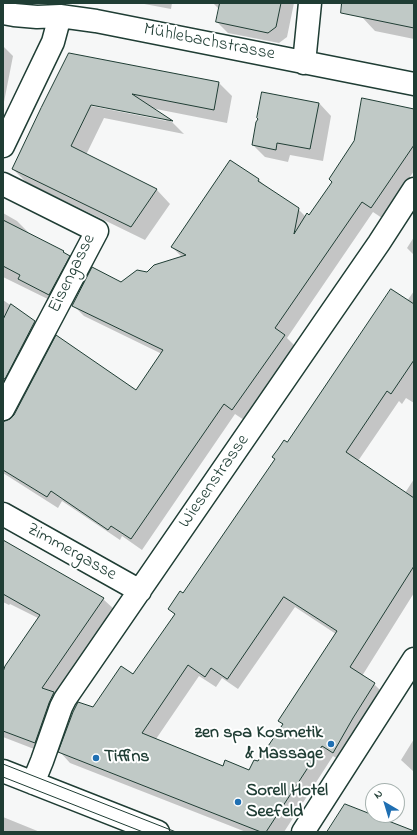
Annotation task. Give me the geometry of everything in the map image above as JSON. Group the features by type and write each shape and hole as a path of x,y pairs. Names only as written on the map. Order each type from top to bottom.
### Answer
{"street":[{"path":"304,62 310,3"},
{"name":"Mühlebachstrasse","path":"3,13 37,17 60,16 96,21 414,84"},
{"path":"3,146 53,42 60,16"},
{"name":"Eisengasse","path":"3,184 97,231 3,409"},
{"name":"Wiesenstrasse","path":"33,783 61,707 70,692 379,243 414,189"},
{"name":"Zimmergasse","path":"3,514 140,591"},
{"path":"303,832 414,659"},
{"path":"3,771 158,832"}],"building":[{"path":"220,3 281,3 276,27 268,33 216,22"},
{"path":"342,3 414,3 414,28 341,13"},
{"path":"69,53 219,82 214,110 132,94 173,121 91,105 71,146 157,189 131,227 12,169"},
{"path":"262,92 319,103 310,149 277,143 276,150 252,145"},
{"path":"362,98 414,109 414,145 371,208 362,202 275,328 285,335 232,410 224,404 131,539 111,526 108,530 51,491 47,497 3,470 3,423 14,415 56,335 136,390 163,350 72,306 92,267 121,282 137,270 147,272 154,265 186,255 171,247 230,160 259,179 258,181 299,208 294,234 307,213 309,215 332,182 329,179 354,141"},
{"path":"3,220 64,251 63,252 70,256 49,295 18,279 20,275 3,266"},
{"path":"391,289 414,304 414,360 391,394 387,391 346,452 414,498 414,566 350,667 375,683 333,753 322,746 266,832 261,832 58,752 78,702 93,707 121,666 133,674 175,614 168,609 180,591 183,593 275,459 272,457 284,440 287,442","holes":["284,597 337,631 278,721 283,724 258,761 254,760 249,770 225,760 223,766 142,733 188,665 205,677 211,668 227,679"]},
{"path":"11,304 35,321 5,379 3,378 3,320"},
{"path":"3,540 104,598 42,688 54,692 35,743 3,731 3,672 5,666 40,615 3,594"},
{"path":"345,804 365,812 365,823 394,823 414,831 413,832 327,832"}],"tram line":[{"path":"3,764 176,832"},
{"path":"3,777 143,832"}],"place":[{"name":"zen spa Kosmetik & Massage","path":"331,744"},
{"name":"Tiffins","path":"96,758"},
{"name":"Sorell Hotel Seefeld","path":"238,802"}]}
